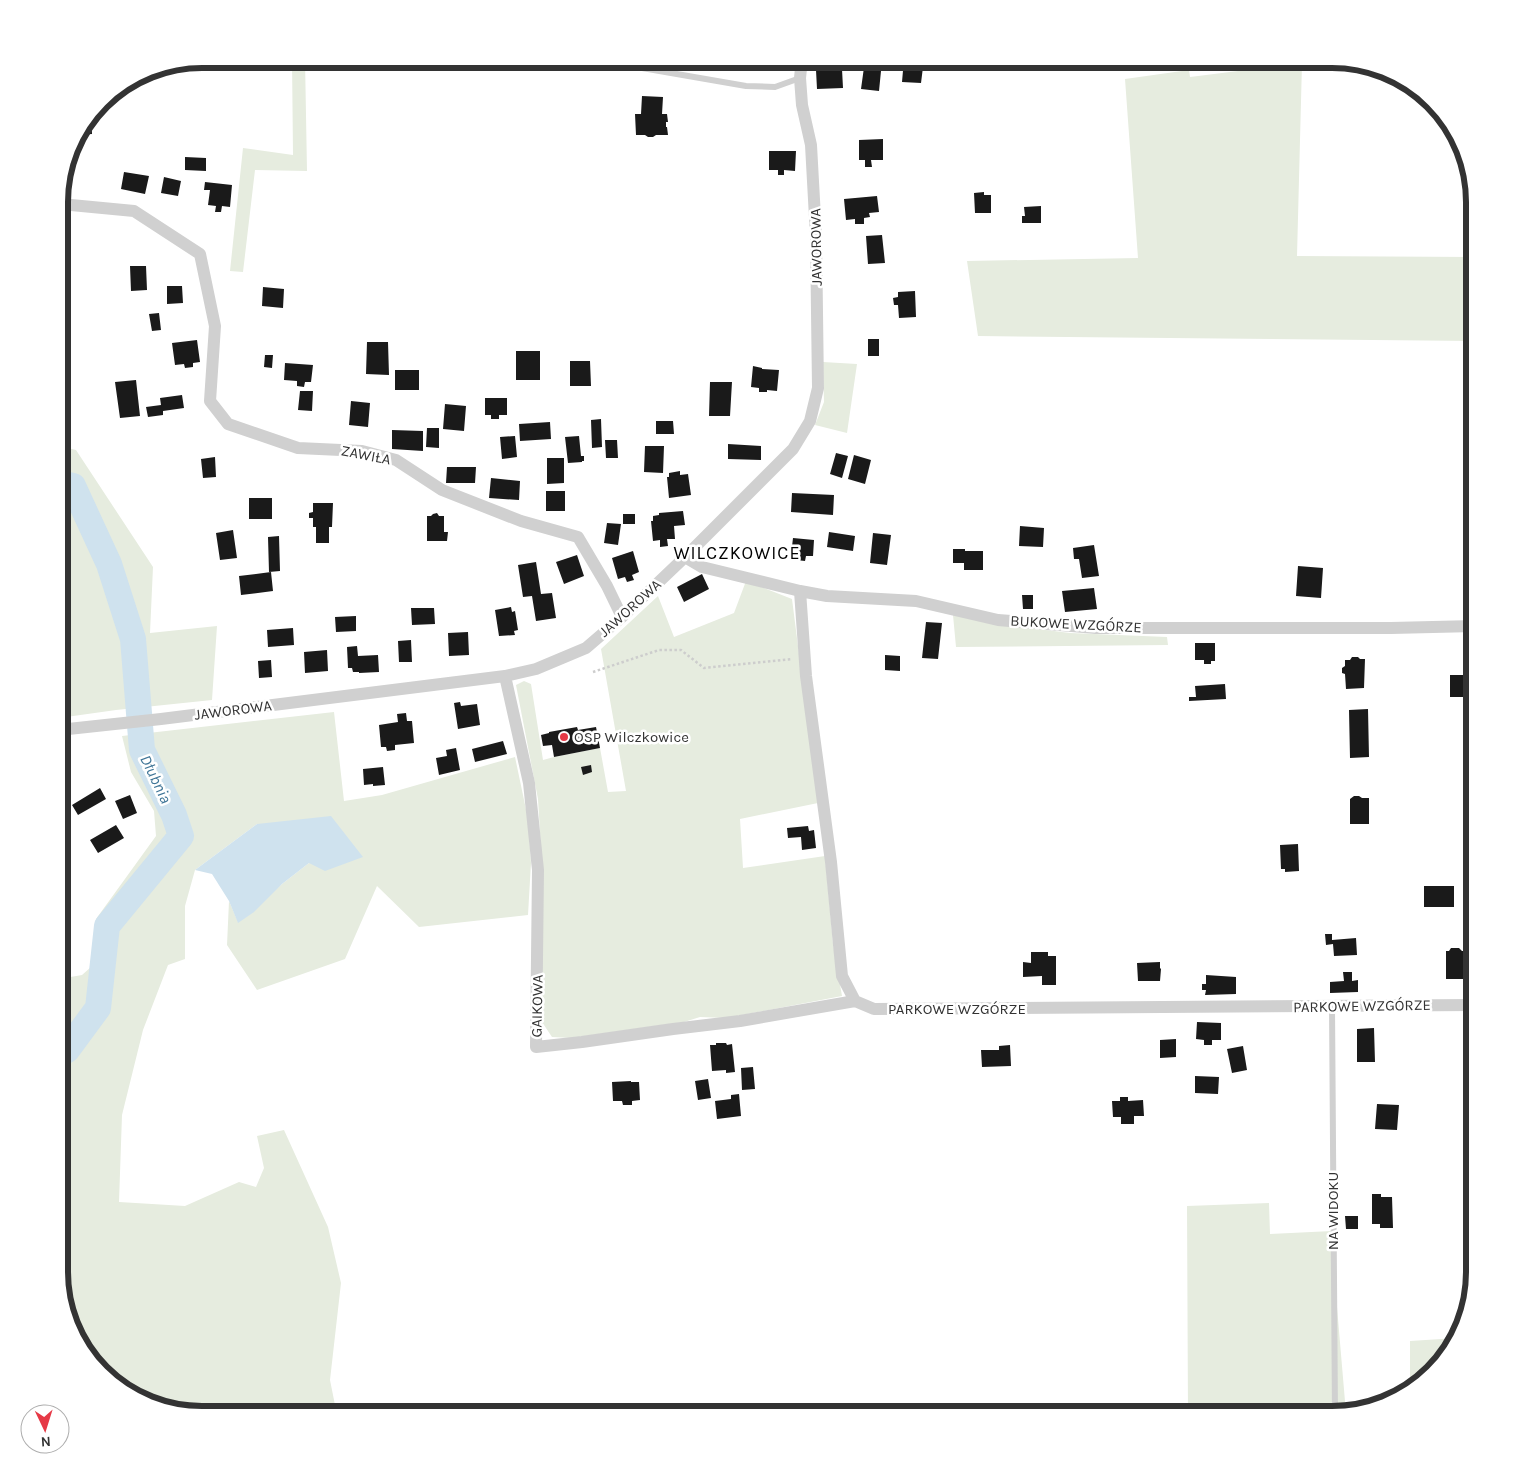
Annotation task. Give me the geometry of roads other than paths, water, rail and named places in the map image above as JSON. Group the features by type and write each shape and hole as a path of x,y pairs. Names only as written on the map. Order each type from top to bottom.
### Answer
{"street":[{"name":"JAWOROWA","path":"68,729 505,676 536,669 586,648 622,617 793,449 810,421 818,388 816,236 811,145 802,105 801,68"},
{"name":"ZAWIŁA","path":"71,205 134,211 200,254 215,326 210,401 228,424 298,448 362,451 396,460 442,490 521,521 578,537 607,586 622,617"},
{"name":"BUKOWE WZGÓRZE","path":"685,557 702,567 800,592 827,596 916,601 998,620 1096,628 1466,626"},
{"path":"800,592 805,658 831,862 842,976 855,1001"},
{"name":"GAIKOWA","path":"505,676 529,784 538,870 536,1047 673,1028 740,1021 855,1001"},
{"name":"PARKOWE WZGÓRZE","path":"855,1001 874,1009 1466,1005"}],"lane":[{"path":"642,68 746,86 774,87 800,78"},
{"name":"NA WIDOKU","path":"1332,1007 1335,1406"}],"water":[{"path":"331,816 363,857 325,871 309,863 282,884 254,912 238,923 229,901 212,874 195,870 257,824"}],"waterway":[{"name":"Dłubnia","path":"68,485 73,486 109,564 133,639 142,750 174,815 181,836 107,926 98,1008 68,1049"}],"place":[{"name":"OSP Wilczkowice","path":"564,737"}],"district":[{"name":"WILCZKOWICE","path":"737,553"}]}
